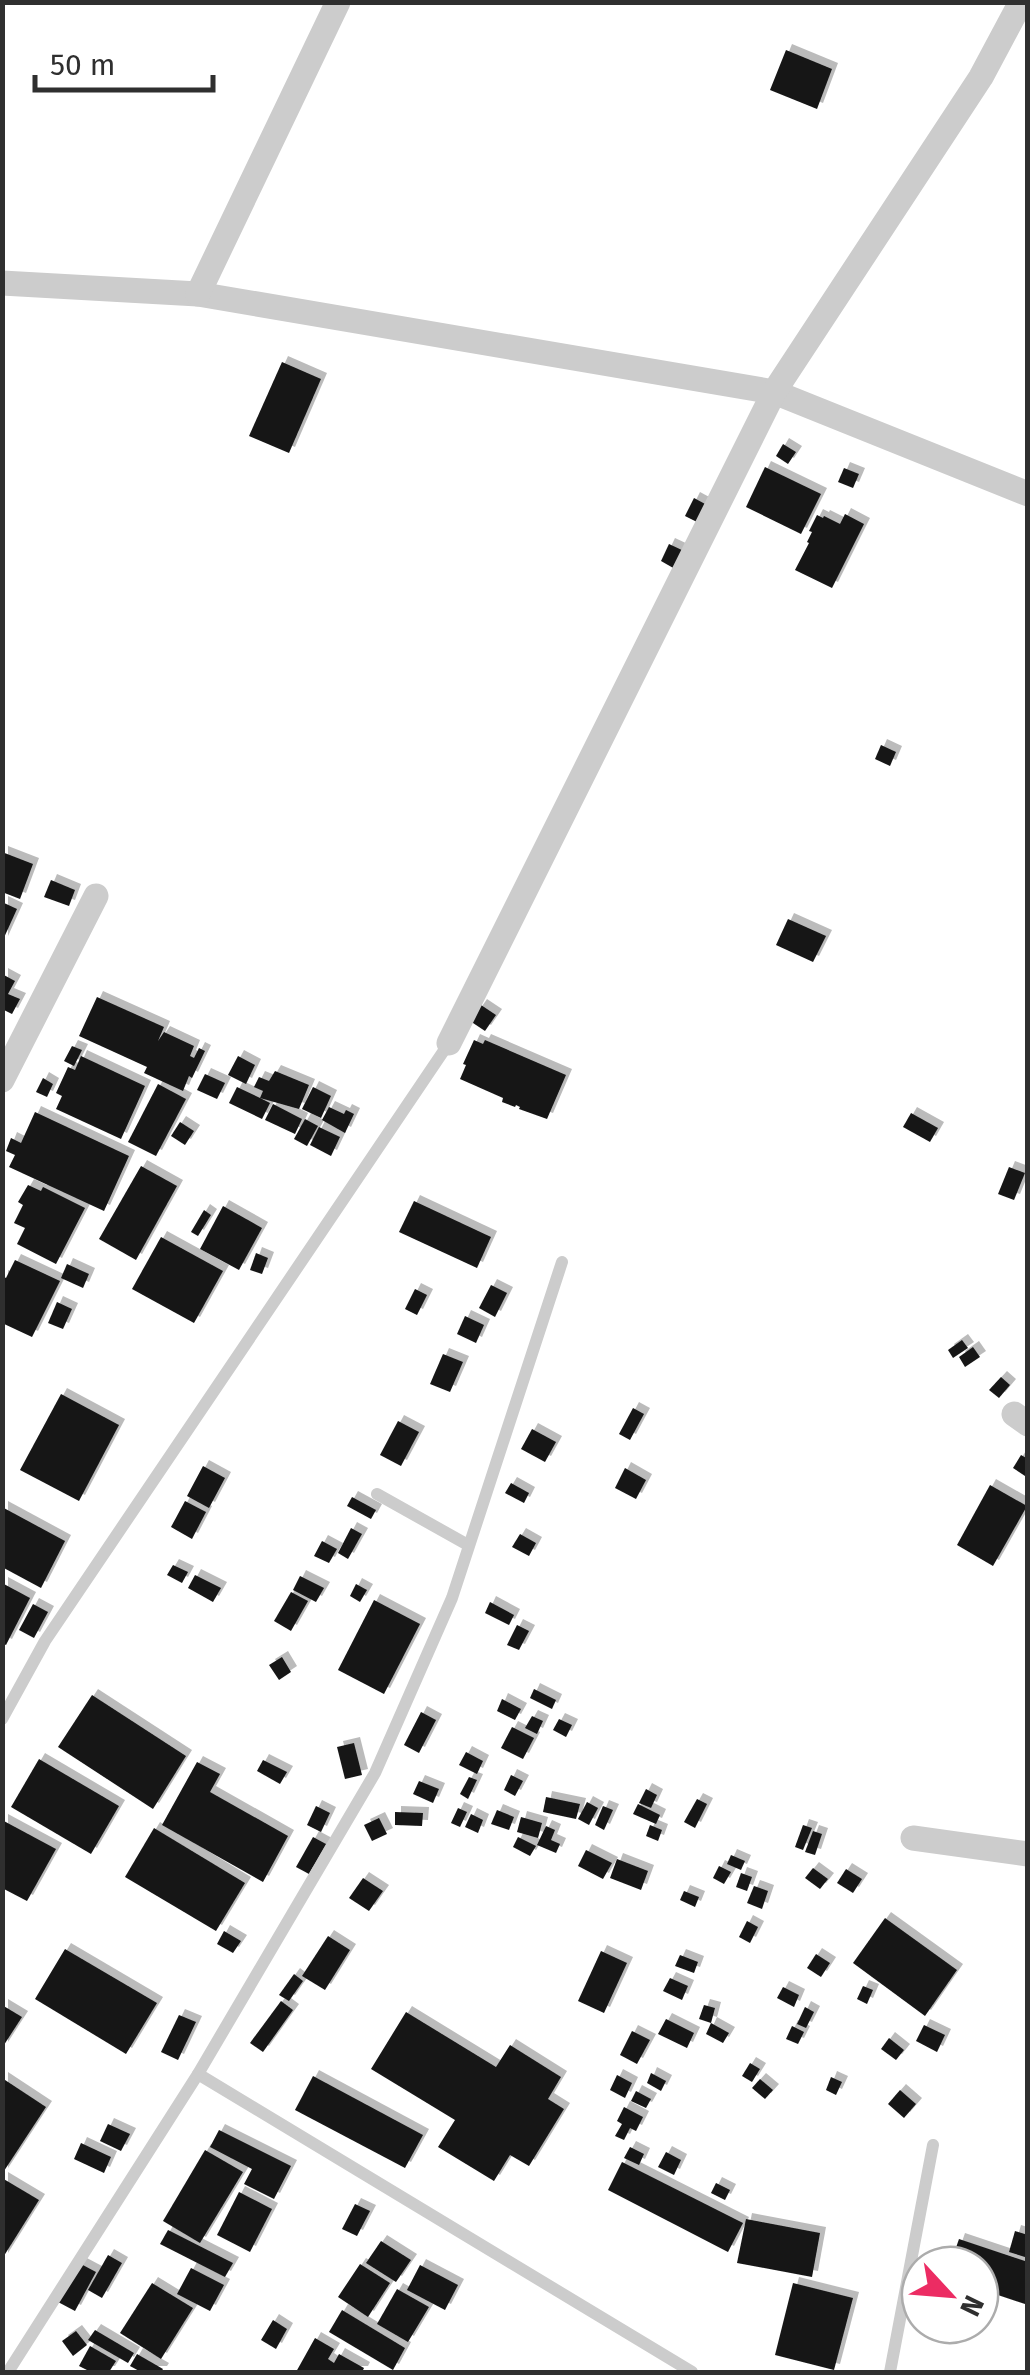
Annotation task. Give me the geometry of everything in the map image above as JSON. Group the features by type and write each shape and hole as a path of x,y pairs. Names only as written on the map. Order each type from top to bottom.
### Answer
{"street":[{"path":"198,294 338,2"},
{"path":"449,1043 774,392 981,77 1021,2"},
{"path":"2,283 198,294 774,392 1028,494"},
{"path":"2,1080 96,896"},
{"path":"913,1838 1028,1854"}],"lane":[{"path":"2,1719 45,1641 449,1043"},
{"path":"8,2372 198,2074 375,1772 452,1598 562,1262"},
{"path":"378,1494 468,1545"},
{"path":"198,2074 692,2372"},
{"path":"890,2372 933,2146"}],"building":[{"path":"786,50 832,69 817,109 770,90"},
{"path":"282,362 321,379 289,453 249,436"},
{"path":"783,444 796,452 788,464 776,456"},
{"path":"765,467 821,494 801,534 746,507"},
{"path":"844,468 859,474 853,488 838,482"},
{"path":"694,498 707,505 699,523 685,516"},
{"path":"845,514 864,524 832,588 795,570 817,515 840,524"},
{"path":"669,544 684,551 675,569 661,561"},
{"path":"881,745 896,752 890,766 875,759"},
{"path":"2,852 33,864 20,899 2,892"},
{"path":"51,880 75,890 69,906 44,897"},
{"path":"2,902 17,909 2,942"},
{"path":"788,919 826,936 813,962 776,945"},
{"path":"2,974 15,981 8,994 20,999 12,1014 2,1009"},
{"path":"97,997 164,1027 158,1041 164,1032 194,1046 190,1056 194,1058 199,1048 205,1051 183,1091 144,1073 147,1067 79,1036"},
{"path":"481,1005 496,1015 485,1031 470,1021"},
{"path":"474,1040 483,1044 485,1040 566,1075 547,1119 502,1102 503,1098 460,1079"},
{"path":"72,1046 82,1050 74,1066 64,1061"},
{"path":"81,1056 145,1086 121,1139 56,1109 62,1096 56,1093 68,1067 75,1070"},
{"path":"238,1056 255,1065 246,1084 228,1075"},
{"path":"275,1071 309,1085 299,1109 260,1098 263,1091 254,1087 259,1077 269,1081"},
{"path":"205,1074 225,1083 217,1099 197,1090"},
{"path":"43,1078 53,1084 47,1097 36,1092"},
{"path":"158,1084 186,1099 156,1156 128,1142"},
{"path":"237,1087 270,1103 262,1119 229,1103"},
{"path":"313,1087 331,1096 321,1118 302,1109"},
{"path":"273,1104 302,1119 295,1134 265,1120"},
{"path":"329,1107 354,1114 345,1133 322,1120"},
{"path":"35,1112 129,1156 104,1211 9,1167 15,1155 6,1151 11,1138 21,1143"},
{"path":"911,1113 938,1128 930,1142 903,1127"},
{"path":"305,1119 318,1126 307,1146 294,1139"},
{"path":"180,1122 194,1131 185,1145 171,1136"},
{"path":"319,1127 340,1137 331,1156 310,1145"},
{"path":"141,1166 177,1186 136,1260 99,1239"},
{"path":"1009,1167 1025,1173 1014,1200 998,1194"},
{"path":"28,1185 41,1191 43,1187 85,1208 56,1264 17,1244 25,1228 14,1223 23,1205 18,1202"},
{"path":"414,1201 491,1237 477,1268 399,1232"},
{"path":"223,1206 262,1228 239,1270 200,1249"},
{"path":"204,1210 211,1215 198,1236 191,1232"},
{"path":"161,1237 223,1271 194,1323 132,1289"},
{"path":"256,1253 268,1258 262,1274 250,1270"},
{"path":"15,1260 60,1281 32,1337 2,1323 2,1276 6,1278"},
{"path":"67,1264 89,1274 83,1288 61,1278"},
{"path":"491,1285 507,1293 495,1317 479,1308"},
{"path":"415,1289 427,1295 417,1315 405,1309"},
{"path":"57,1302 72,1309 63,1329 48,1323"},
{"path":"465,1316 484,1325 476,1343 457,1334"},
{"path":"962,1340 968,1348 953,1358 948,1350"},
{"path":"973,1347 980,1357 965,1367 959,1357"},
{"path":"443,1354 463,1362 450,1392 430,1384"},
{"path":"1001,1377 1010,1385 999,1398 989,1390"},
{"path":"61,1394 119,1425 79,1501 20,1470"},
{"path":"633,1408 644,1414 630,1440 619,1434"},
{"path":"398,1421 419,1432 401,1466 380,1455"},
{"path":"532,1429 556,1442 545,1462 521,1449"},
{"path":"1021,1455 1028,1459 1028,1478 1013,1468"},
{"path":"203,1466 225,1478 209,1508 187,1496"},
{"path":"625,1468 646,1480 636,1499 615,1488"},
{"path":"511,1483 529,1493 524,1503 505,1493"},
{"path":"990,1485 1027,1506 993,1566 957,1545"},
{"path":"352,1497 376,1510 371,1519 347,1506"},
{"path":"185,1501 206,1512 192,1539 171,1527"},
{"path":"2,1507 65,1541 41,1588 2,1567"},
{"path":"351,1528 362,1534 348,1559 338,1553"},
{"path":"520,1534 536,1543 529,1556 512,1547"},
{"path":"322,1541 337,1549 329,1563 314,1556"},
{"path":"173,1565 188,1572 182,1583 167,1575"},
{"path":"195,1575 221,1588 213,1602 188,1588"},
{"path":"300,1576 324,1588 316,1602 293,1590"},
{"path":"2,1583 30,1598 6,1645 2,1643"},
{"path":"356,1584 367,1590 360,1602 350,1596"},
{"path":"291,1592 308,1601 291,1631 274,1621"},
{"path":"374,1600 420,1624 384,1694 338,1670"},
{"path":"490,1602 514,1615 509,1625 485,1613"},
{"path":"33,1604 48,1612 34,1638 19,1630"},
{"path":"517,1625 529,1631 519,1650 507,1645"},
{"path":"282,1657 291,1672 279,1680 269,1665"},
{"path":"534,1689 556,1700 552,1709 530,1698"},
{"path":"92,1695 186,1756 153,1809 58,1747"},
{"path":"502,1699 521,1709 515,1720 497,1711"},
{"path":"421,1712 436,1720 419,1753 404,1745"},
{"path":"532,1716 543,1721 537,1734 525,1728"},
{"path":"559,1719 572,1725 566,1737 553,1730"},
{"path":"512,1727 534,1738 523,1759 501,1748"},
{"path":"354,1743 362,1775 345,1779 337,1747"},
{"path":"466,1752 483,1761 477,1774 459,1765"},
{"path":"39,1759 119,1806 91,1854 11,1807"},
{"path":"263,1760 287,1772 280,1784 257,1771"},
{"path":"197,1762 220,1774 210,1792 288,1836 263,1882 162,1825"},
{"path":"511,1775 523,1781 515,1796 504,1790"},
{"path":"469,1777 477,1780 468,1799 460,1794"},
{"path":"419,1781 439,1789 433,1803 413,1794"},
{"path":"646,1789 657,1795 651,1808 639,1803"},
{"path":"546,1797 580,1804 576,1819 543,1812"},
{"path":"697,1799 707,1804 695,1828 684,1822"},
{"path":"587,1802 598,1808 589,1825 578,1819"},
{"path":"638,1804 660,1815 656,1824 633,1814"},
{"path":"316,1806 330,1813 321,1832 307,1825"},
{"path":"603,1806 613,1810 604,1830 595,1825"},
{"path":"458,1808 467,1812 460,1827 451,1823"},
{"path":"497,1810 514,1817 509,1830 491,1824"},
{"path":"395,1812 423,1813 422,1826 395,1825"},
{"path":"471,1814 483,1820 478,1833 465,1827"},
{"path":"521,1817 542,1823 538,1838 517,1832"},
{"path":"379,1818 387,1834 372,1841 364,1825"},
{"path":"2,1820 56,1849 27,1901 2,1888"},
{"path":"650,1825 662,1830 658,1841 646,1836"},
{"path":"803,1825 812,1828 803,1850 795,1847"},
{"path":"546,1826 555,1830 551,1840 560,1844 556,1853 537,1845"},
{"path":"154,1828 245,1883 216,1931 125,1877"},
{"path":"813,1831 822,1834 815,1855 805,1852"},
{"path":"313,1837 326,1844 309,1874 296,1867"},
{"path":"518,1837 536,1846 530,1856 513,1847"},
{"path":"586,1850 612,1863 603,1879 578,1866"},
{"path":"731,1855 745,1861 741,1870 727,1864"},
{"path":"617,1859 648,1871 641,1890 610,1878"},
{"path":"719,1866 731,1872 724,1884 713,1878"},
{"path":"813,1868 828,1879 820,1889 805,1878"},
{"path":"846,1869 862,1879 853,1893 837,1883"},
{"path":"741,1873 752,1877 747,1891 736,1887"},
{"path":"363,1878 383,1891 369,1911 349,1898"},
{"path":"754,1886 768,1891 762,1909 747,1903"},
{"path":"684,1891 699,1897 695,1907 680,1900"},
{"path":"885,1918 957,1970 925,2016 853,1963"},
{"path":"747,1921 758,1927 750,1943 739,1937"},
{"path":"224,1931 241,1941 233,1953 217,1944"},
{"path":"328,1936 350,1950 325,1990 302,1976"},
{"path":"65,1949 157,2003 126,2054 35,1999"},
{"path":"601,1951 627,1963 604,2013 578,2001"},
{"path":"816,1954 830,1963 821,1977 807,1968"},
{"path":"680,1955 698,1962 694,1973 675,1966"},
{"path":"294,1974 303,1981 289,2001 279,1995"},
{"path":"670,1978 688,1986 682,2000 663,1991"},
{"path":"863,1986 873,1990 867,2004 857,1999"},
{"path":"783,1987 799,1995 794,2007 777,1998"},
{"path":"281,2001 293,2010 263,2052 250,2043"},
{"path":"2,2005 22,2017 2,2048"},
{"path":"704,2005 715,2008 711,2023 699,2019"},
{"path":"805,2007 814,2012 806,2028 797,2024"},
{"path":"406,2012 496,2067 510,2045 561,2077 548,2099 564,2109 529,2166 510,2155 494,2181 438,2147 455,2120 371,2069"},
{"path":"179,2015 196,2022 178,2060 161,2052"},
{"path":"666,2019 694,2033 687,2048 658,2034"},
{"path":"711,2023 729,2033 723,2043 706,2034"},
{"path":"924,2025 945,2035 937,2052 916,2041"},
{"path":"792,2026 804,2032 798,2044 786,2039"},
{"path":"632,2031 650,2040 637,2064 620,2055"},
{"path":"889,2038 904,2050 896,2060 881,2049"},
{"path":"750,2063 760,2069 752,2082 742,2076"},
{"path":"651,2073 666,2081 661,2091 647,2083"},
{"path":"617,2075 632,2083 625,2098 610,2090"},
{"path":"313,2076 423,2135 405,2168 295,2110"},
{"path":"831,2077 842,2082 836,2095 826,2090"},
{"path":"2,2078 46,2107 2,2174"},
{"path":"760,2079 773,2090 765,2099 752,2088"},
{"path":"900,2090 916,2104 904,2118 888,2104"},
{"path":"636,2091 651,2099 646,2108 631,2101"},
{"path":"624,2107 643,2117 636,2131 630,2128 624,2140 615,2136 622,2124 617,2121"},
{"path":"108,2124 130,2134 121,2151 100,2141"},
{"path":"219,2130 291,2166 274,2199 244,2184 252,2169 210,2147"},
{"path":"81,2143 111,2157 104,2173 74,2159"},
{"path":"630,2147 644,2154 639,2165 624,2158"},
{"path":"205,2150 243,2172 200,2243 163,2221"},
{"path":"666,2152 681,2160 674,2175 658,2167"},
{"path":"622,2162 743,2223 728,2252 608,2190"},
{"path":"2,2178 39,2200 2,2259"},
{"path":"716,2183 730,2190 725,2200 711,2193"},
{"path":"239,2192 272,2209 250,2252 217,2235"},
{"path":"355,2204 370,2211 357,2236 342,2229"},
{"path":"746,2219 820,2233 812,2277 737,2263"},
{"path":"168,2230 233,2263 225,2277 160,2244"},
{"path":"1015,2231 1028,2235 1028,2258 1009,2252"},
{"path":"381,2241 411,2260 396,2282 366,2263"},
{"path":"1000,2253 1028,2262 1028,2305 1000,2296"},
{"path":"108,2255 122,2263 102,2298 88,2290"},
{"path":"79,2263 96,2272 75,2311 58,2302"},
{"path":"360,2264 390,2283 368,2317 338,2297"},
{"path":"420,2265 458,2285 445,2310 407,2290"},
{"path":"191,2268 224,2285 210,2311 177,2294"},
{"path":"152,2283 193,2308 161,2359 120,2333"},
{"path":"793,2283 853,2298 834,2370 775,2355"},
{"path":"397,2289 429,2307 408,2342 377,2324"},
{"path":"342,2310 405,2348 393,2370 329,2332"},
{"path":"273,2320 287,2329 276,2349 261,2340"},
{"path":"95,2330 134,2353 128,2363 88,2340"},
{"path":"76,2331 87,2345 73,2356 62,2341"},
{"path":"315,2338 334,2349 328,2359 334,2363 339,2354 364,2368 362,2372 296,2372"},
{"path":"90,2346 116,2361 109,2372 91,2372 79,2366"},
{"path":"137,2354 163,2369 141,2372 130,2366"}]}
